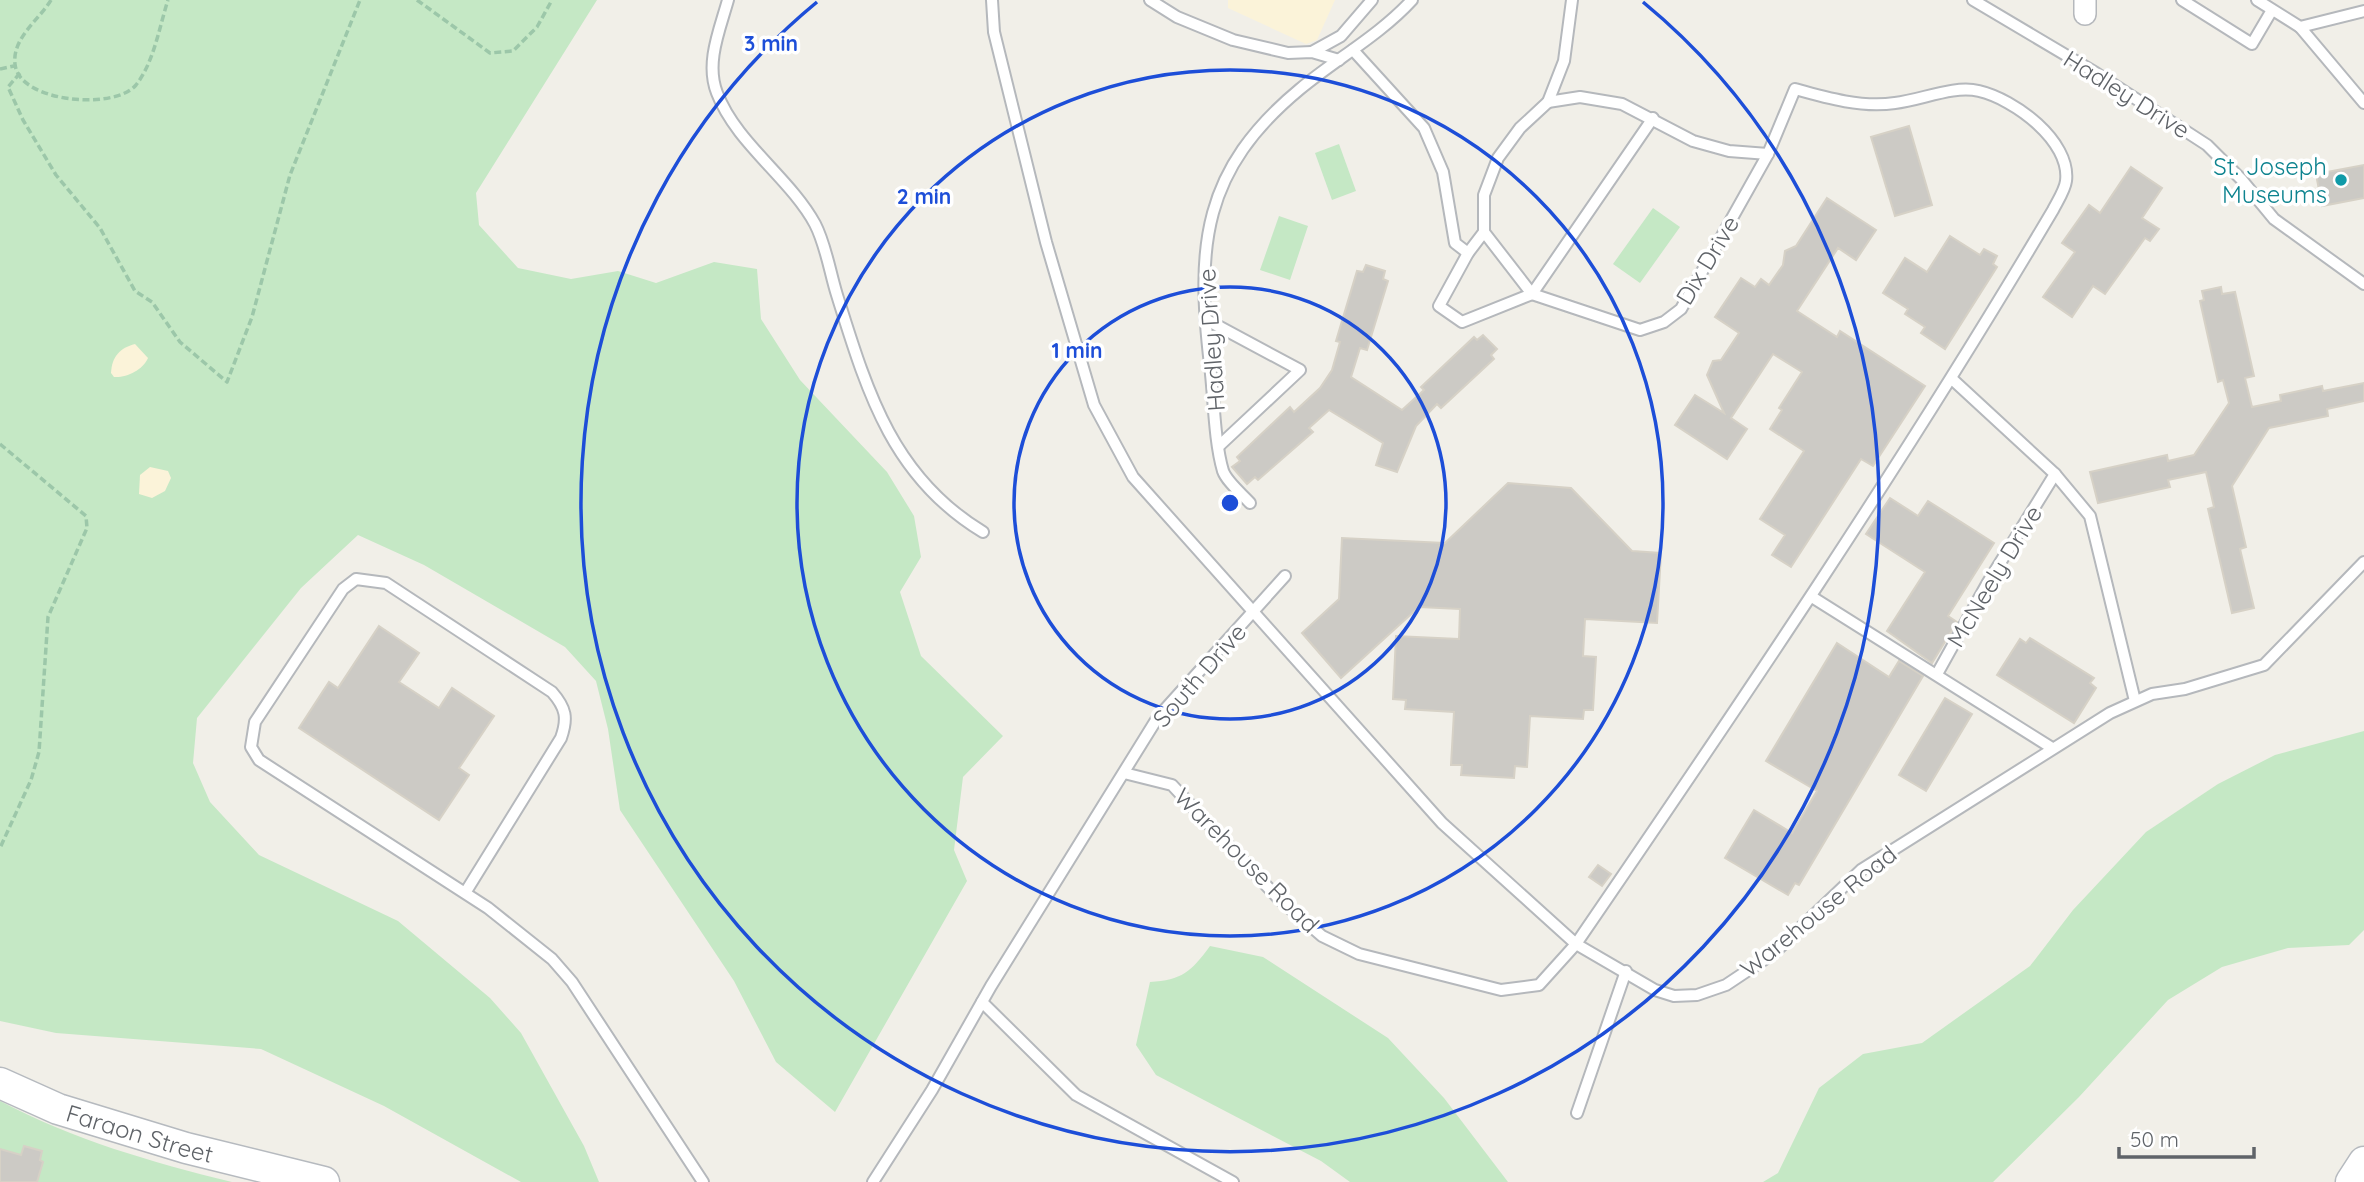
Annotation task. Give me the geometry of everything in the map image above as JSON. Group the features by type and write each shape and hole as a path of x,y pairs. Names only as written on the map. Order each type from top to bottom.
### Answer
{"main road":[{"name":"Faraon Street","path":"0,1083 58,1109 186,1148 324,1182"},
{"path":"2351,1182 2364,1162"}],"lane":[{"path":"728,0 713,58 716,92 729,117 815,225 868,392 889,436 913,470 953,514 983,533"},
{"path":"992,0 994,32 1046,242 1098,417 1133,477 1442,823 1576,944 1812,597 1952,379 2055,474 2090,516 2135,701"},
{"path":"1150,0 1177,17 1233,40 1288,53 1312,51 1342,36 1372,0"},
{"name":"Hadley Drive","path":"1250,503 1223,473 1205,318 1206,245 1214,202 1234,162 1263,122 1397,16 1412,0"},
{"path":"1572,0 1564,61 1548,102 1520,128 1497,158 1484,194 1484,232 1468,253 1439,306 1462,322 1532,293 1653,118"},
{"name":"Hadley Drive","path":"1973,0 2096,73 2207,145 2241,179 2274,219 2364,284"},
{"path":"2182,0 2252,44 2272,10"},
{"path":"2257,0 2300,27 2364,103"},
{"path":"2300,27 2364,11"},
{"path":"1353,50 1424,128 1443,172 1455,243 1468,253"},
{"path":"1312,51 1339,60"},
{"name":"Dix Drive","path":"1532,293 1640,330 1664,322 1681,309 1768,154 1796,89 1837,101 1891,104 1958,90 1980,91 2012,105 2045,129 2060,152 2066,181 2053,211 1952,379"},
{"path":"1548,102 1580,97 1622,104 1693,141 1729,150 1768,154"},
{"path":"1484,232 1532,293"},
{"path":"1205,318 1300,370 1220,445"},
{"name":"McNeely Drive","path":"1812,597 1937,674 1987,584 2055,474"},
{"name":"Warehouse Road","path":"1124,773 1172,785 1279,898 1322,936 1359,954 1501,990 1539,985 1576,944 1655,990 1674,996 1697,995 1726,985 1774,953 1861,870 2110,713 2152,694 2185,689 2264,665 2364,562"},
{"name":"South Drive","path":"873,1182 932,1090 982,1003 1158,717 1285,576"},
{"path":"465,893 561,738 567,721 563,704 552,692 386,583 356,579 343,589 255,722 251,747 259,760 465,893 521,932 552,959 572,982 703,1182"},
{"path":"1937,674 2052,748"},
{"path":"1577,1113 1626,971"},
{"path":"982,1003 1076,1095 1233,1182"}],"path":[{"path":"14,66 20,39 51,0"},
{"path":"14,66 24,84 51,96 86,100 121,97 135,86 154,51 168,0"},
{"path":"20,73 8,87 23,120 56,175 100,228 135,291 152,302 180,342 227,382 252,317 290,175 360,0"},
{"path":"416,0 490,52 513,51 537,27 552,0"},
{"path":"0,69 14,66"},
{"path":"0,444 86,516 87,528 48,617 39,752 32,780 0,848"}],"green space":[{"path":"0,0 597,0 476,193 479,225 518,268 571,279 618,271 656,283 714,262 757,269 761,319 800,380 887,472 914,516 921,557 900,592 921,656 1003,736 963,777 954,850 967,881 835,1112 776,1062 734,981 620,810 608,729 596,681 565,647 424,565 358,535 301,588 197,718 193,763 210,802 259,855 398,921 490,998 521,1033 584,1146 599,1182 521,1182 384,1106 261,1049 56,1033 0,1021"},
{"path":"1339,144 1356,191 1332,200 1315,153"},
{"path":"1653,208 1680,227 1640,283 1613,264"},
{"path":"1279,216 1308,226 1290,280 1260,270"},
{"path":"2364,731 2364,930 2349,945 2288,948 2222,967 2168,1000 2079,1097 1993,1182 1763,1182 1778,1173 1819,1088 1863,1054 1922,1043 2030,966 2073,910 2146,832 2218,784 2275,755"},
{"path":"1210,946 1263,957 1388,1038 1444,1098 1508,1182 1350,1182 1321,1161 1156,1075 1136,1045 1150,982 1178,977 1185,973"},
{"path":"0,1101 113,1149 232,1182 0,1182"}],"sand":[{"path":"1228,0 1335,0 1317,40 1306,44 1228,8"},
{"path":"135,344 148,358 146,362 134,372 114,377 111,373 115,357 121,350"},
{"path":"150,467 168,471 171,478 165,491 152,498 139,494 140,475"}],"building":[{"path":"1909,126 1932,205 1895,216 1871,137"},
{"name":"St. Joseph Museums","path":"2364,165 2364,198 2322,206 2316,174"},
{"path":"2131,167 2162,188 2142,218 2159,229 2150,241 2145,238 2105,294 2093,286 2072,317 2043,297 2075,252 2062,243 2089,205 2100,213"},
{"path":"1827,198 1876,230 1856,260 1838,248 1797,311 1837,337 1840,331 1925,386 1873,466 1861,459 1791,567 1772,555 1785,535 1760,519 1804,451 1770,429 1782,410 1779,408 1802,372 1773,354 1731,418 1747,429 1727,459 1675,425 1695,395 1724,413 1707,375 1713,361 1721,360 1739,333 1715,317 1741,278 1755,287 1761,279 1769,285 1783,265 1785,251 1796,246"},
{"path":"1950,236 1980,255 1984,249 1997,256 1993,264 1997,267 1945,349 1921,333 1925,327 1905,314 1908,309 1883,293 1905,258 1927,272"},
{"path":"1366,265 1385,271 1383,279 1388,281 1367,350 1360,348 1351,377 1402,410 1424,390 1421,387 1474,337 1477,340 1483,335 1497,349 1491,355 1494,359 1441,408 1437,404 1416,426 1397,472 1376,465 1383,443 1329,410 1309,428 1313,432 1258,480 1255,477 1247,484 1232,467 1240,461 1237,457 1290,407 1294,412 1320,388 1332,370 1340,342 1336,341 1357,271 1363,272"},
{"path":"2221,287 2222,294 2235,292 2254,376 2245,378 2252,407 2281,401 2280,395 2322,386 2323,391 2364,383 2364,401 2327,409 2328,416 2269,428 2232,486 2246,547 2240,549 2254,608 2232,613 2208,509 2214,507 2206,472 2168,480 2170,487 2098,503 2090,472 2167,455 2168,461 2194,455 2229,403 2223,380 2218,382 2200,301 2204,300 2202,291"},
{"path":"1508,483 1571,488 1632,551 1661,553 1657,623 1585,619 1583,656 1596,657 1593,710 1584,710 1583,719 1530,716 1527,767 1515,766 1514,778 1461,775 1462,765 1451,765 1454,712 1405,709 1406,700 1393,699 1396,636 1459,639 1460,609 1419,607 1341,678 1302,633 1339,599 1342,538 1445,543"},
{"path":"1890,498 1918,516 1928,501 1994,543 1948,616 1957,622 1932,663 1887,631 1925,572 1866,534"},
{"path":"379,626 419,653 399,682 439,708 452,688 494,716 459,768 469,775 439,820 299,728 329,682 338,688"},
{"path":"2030,638 2094,678 2090,683 2096,688 2074,723 1997,675 2020,639 2026,643"},
{"path":"1837,643 1889,677 1899,661 1923,676 1799,885 1795,883 1788,895 1725,858 1754,810 1792,833 1817,791 1766,761"},
{"path":"1945,698 1972,714 1926,791 1899,775"},
{"path":"1598,865 1611,874 1602,886 1589,877"},
{"path":"24,1146 42,1151 40,1160 43,1162 37,1182 0,1182 0,1149 21,1155"}],"place":[{"name":"St. Joseph Museums","path":"2341,180"}]}
